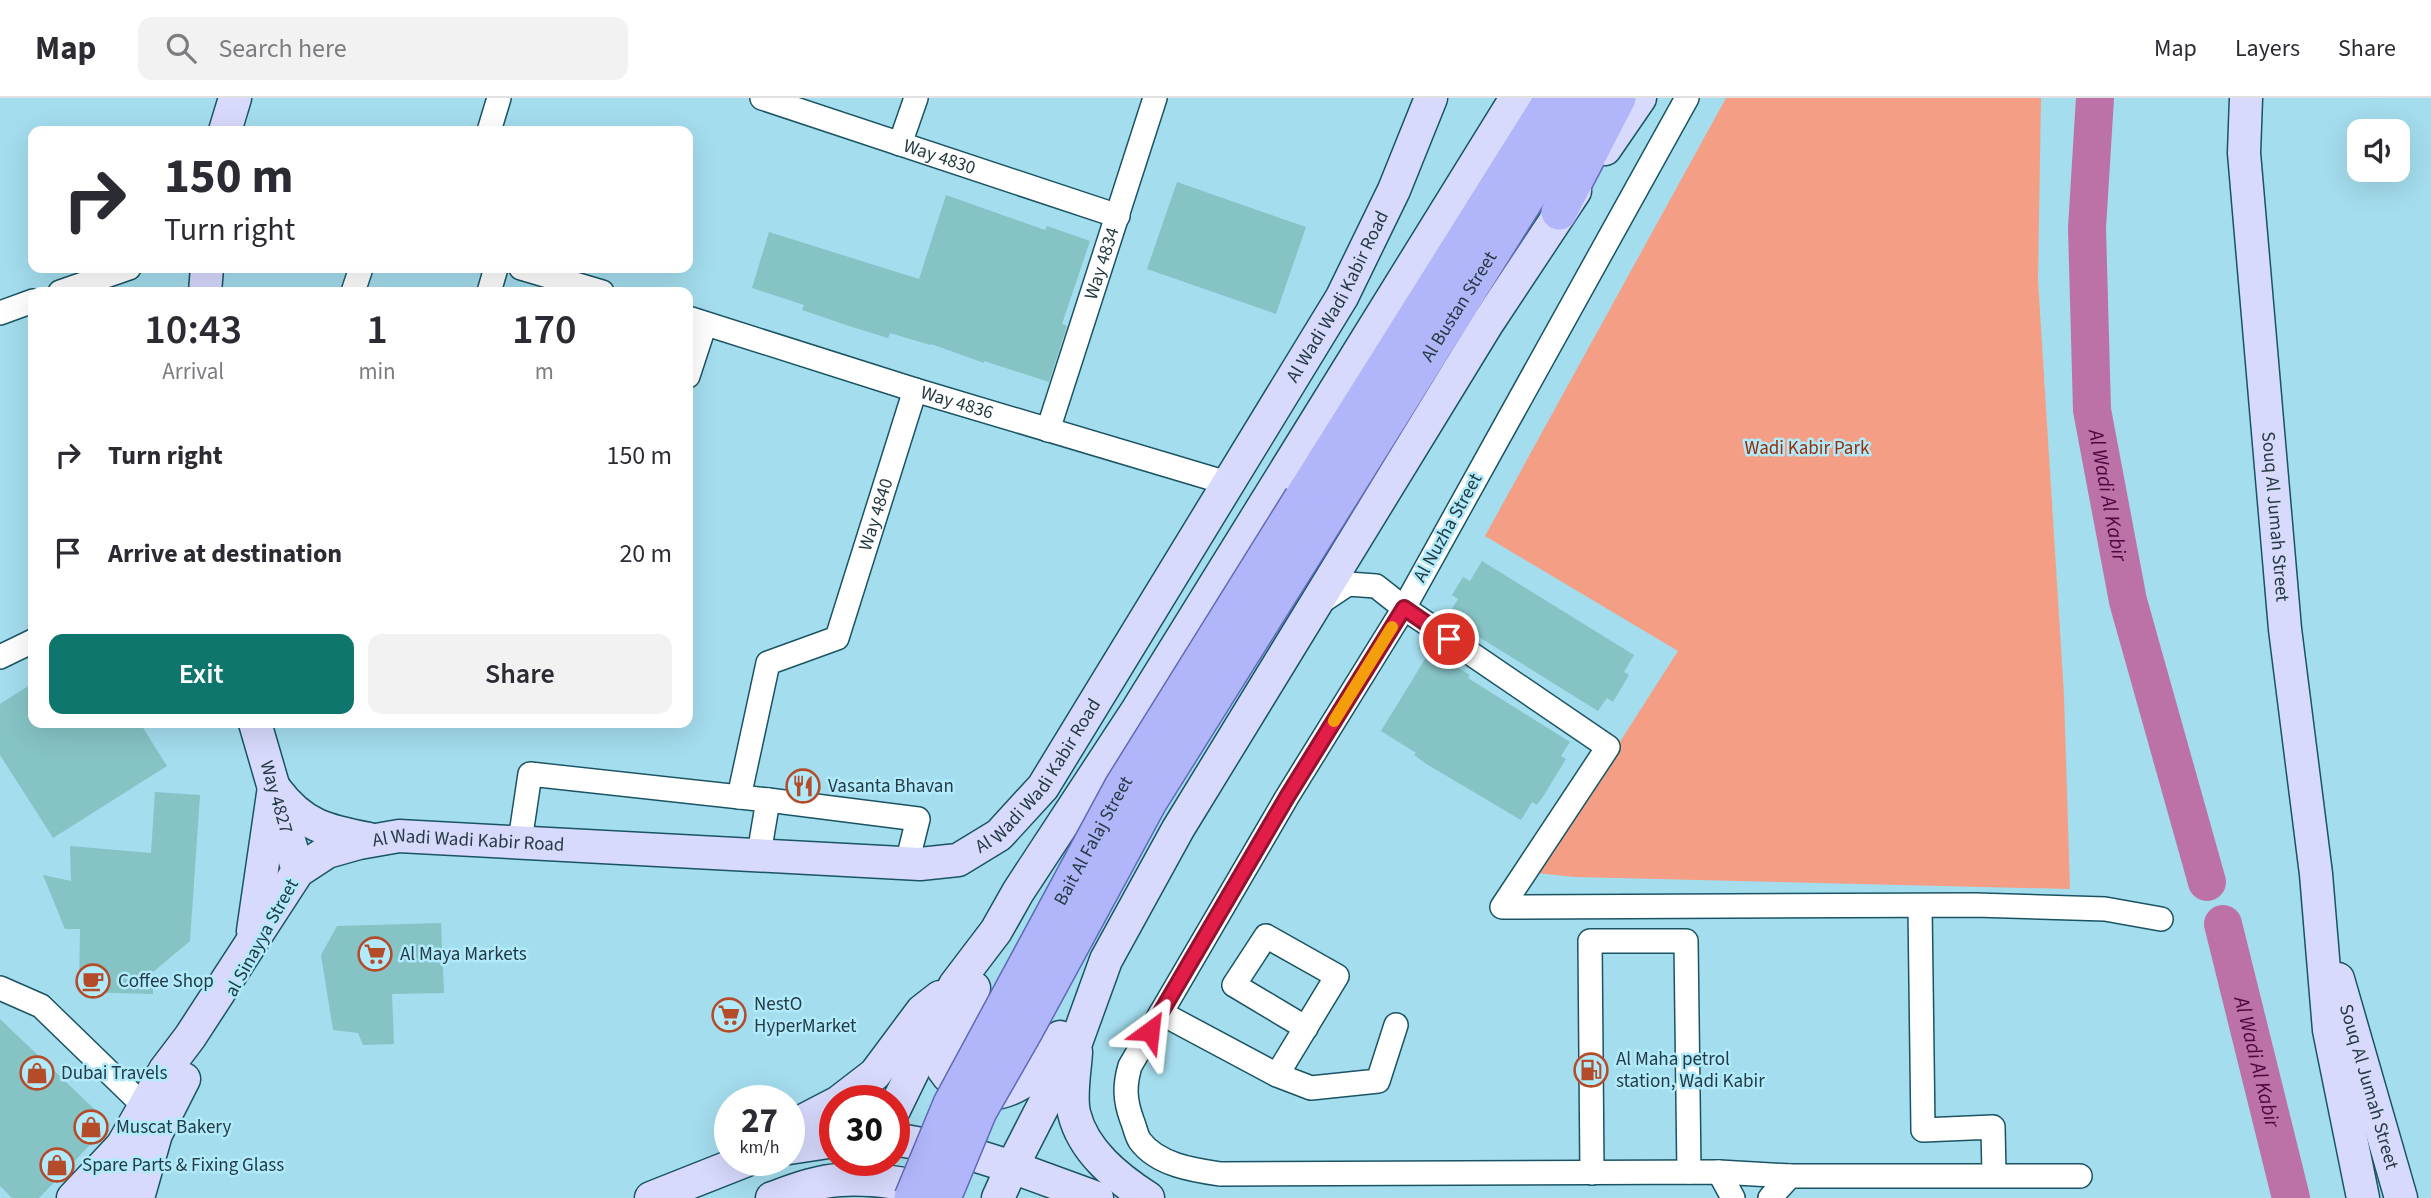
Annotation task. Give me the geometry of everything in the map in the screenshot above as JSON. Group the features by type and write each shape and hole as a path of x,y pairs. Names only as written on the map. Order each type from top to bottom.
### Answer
{"main road":[{"name":"Al Bustan Street","path":"1315,507 1553,98"},
{"name":"Al Bustan Street","path":"1315,507 1589,98"},
{"path":"1559,212 1618,98"},
{"name":"Bait Al Falaj Street","path":"912,1198 951,1104 1122,787 1315,507"},
{"name":"Bait Al Falaj Street","path":"943,1198 979,1111 1315,507"}],"street":[{"path":"227,126 235,98"},
{"path":"491,126 499,98"},
{"name":"Way 4830","path":"762,98 1118,216"},
{"path":"900,144 916,98"},
{"name":"Way 4834","path":"1048,430 1155,98"},
{"name":"Al Wadi Wadi Kabir Road","path":"298,871 327,852 399,836 907,863 958,860 999,835 1042,787 1342,297 1394,190 1431,98"},
{"path":"906,1085 955,985 996,931 1018,892 1160,674 1516,98"},
{"path":"996,931 943,1069 950,1081 974,1094 997,1094 1023,1083 1041,1068 1106,960 1178,829 1312,607 1559,212 1640,98"},
{"name":"Al Nuzha Street","path":"1592,1173 1220,1174 1182,1168 1153,1153 1139,1140 1127,1107 1125,1084 1130,1066 1287,797 1404,608 1687,98"},
{"name":"Souq Al Jumah Street","path":"2246,98 2244,153 2285,629 2322,935 2329,1030 2363,1198"},
{"path":"74,287 115,273"},
{"path":"538,273 585,287"},
{"path":"0,313 28,304"},
{"path":"693,342 696,321"},
{"name":"Way 4836","path":"696,321 1227,483"},
{"name":"Way 4840","path":"739,797 768,663 837,638 915,390"},
{"path":"1312,607 1348,584 1376,586 1404,608 1608,747 1502,907 1920,906 2105,909 2161,919"},
{"path":"0,657 28,643"},
{"name":"Way 4827","path":"257,728 298,871"},
{"path":"520,841 530,774 918,819 907,863"},
{"path":"274,787 290,809 307,820 328,830 378,840"},
{"path":"252,943 274,787"},
{"path":"759,854 768,800"},
{"name":"al Sinayya Street","path":"138,1198 134,1156 145,1107 165,1070 190,1037 298,871"},
{"name":"al Sinayya Street","path":"110,1198 134,1156 156,1134 298,871"},
{"path":"1920,906 1923,1130 1993,1127 1994,1175"},
{"name":"Souq Al Jumah Street","path":"2322,935 2340,984 2401,1198"},
{"path":"1689,1172 1686,941 1590,941 1592,1173 2080,1176"},
{"path":"998,1198 1077,1040 1106,960"},
{"path":"861,1085 875,1074 922,1011 955,985"},
{"path":"0,988 41,1006 145,1107"},
{"path":"1161,1013 1277,1075 1311,1088 1378,1081 1395,1025"},
{"path":"1277,1075 1306,1028"},
{"path":"1077,1040 1074,1111 1084,1138 1121,1181 1148,1198"},
{"path":"910,1142 961,1151 1097,1198"},
{"path":"73,1198 134,1156 152,1198"},
{"path":"651,1198 714,1170"},
{"path":"1719,1172 1733,1198"},
{"path":"1770,1198 1790,1175"},
{"path":"772,1198 837,1180 866,1180 929,1189 955,1198"}],"green space":[{"name":"Wadi Kabir Park","path":"1726,98 2041,98 2038,280 2064,695 2070,889 1575,877 1536,873 1678,651 1485,536"}],"building":[{"path":"1177,182 1306,227 1276,314 1147,269"},
{"path":"946,195 1045,230 1047,226 1090,241 1062,324 1067,326 1049,382 931,344 890,333 888,338 849,326 802,310 804,305 752,288 769,232 919,279"},
{"path":"1482,561 1634,655 1624,672 1629,675 1613,702 1607,698 1598,711 1447,617 1458,599 1452,595 1463,577 1470,581"},
{"path":"1430,651 1570,742 1561,756 1566,759 1544,795 1537,805 1532,802 1521,820 1428,765 1414,755 1416,753 1381,731"},
{"path":"28,686 28,728 143,728 167,766 53,838 0,755 0,704"},
{"path":"155,792 200,795 190,941 153,972 153,994 79,992 80,929 65,929 43,875 71,881 70,846 151,853"},
{"path":"441,923 444,993 392,994 394,1044 363,1045 358,1033 333,1030 321,955 337,926"},
{"path":"0,1019 110,1124 39,1198 12,1198 0,1186"}],"waterway":[{"name":"Al Wadi Al Kabir","path":"2095,98 2087,228 2092,410 2128,601 2207,882"},
{"name":"Al Wadi Al Kabir","path":"2223,924 2291,1198"}],"slow traffic":[{"path":"1334,721 1392,627"}],"place":[{"name":"Vasanta Bhavan","path":"803,786"},
{"name":"Al Maya Markets","path":"375,954"},
{"name":"Coffee Shop","path":"93,981"},
{"name":"NestO HyperMarket","path":"729,1015"},
{"name":"Al Maha petrol station, Wadi Kabir","path":"1591,1070"},
{"name":"Dubai Travels","path":"37,1073"},
{"name":"Muscat Bakery","path":"91,1127"},
{"name":"Spare Parts & Fixing Glass","path":"57,1165"}],"route":[{"path":"1150,1031 1287,797 1404,608 1449,639"}]}
